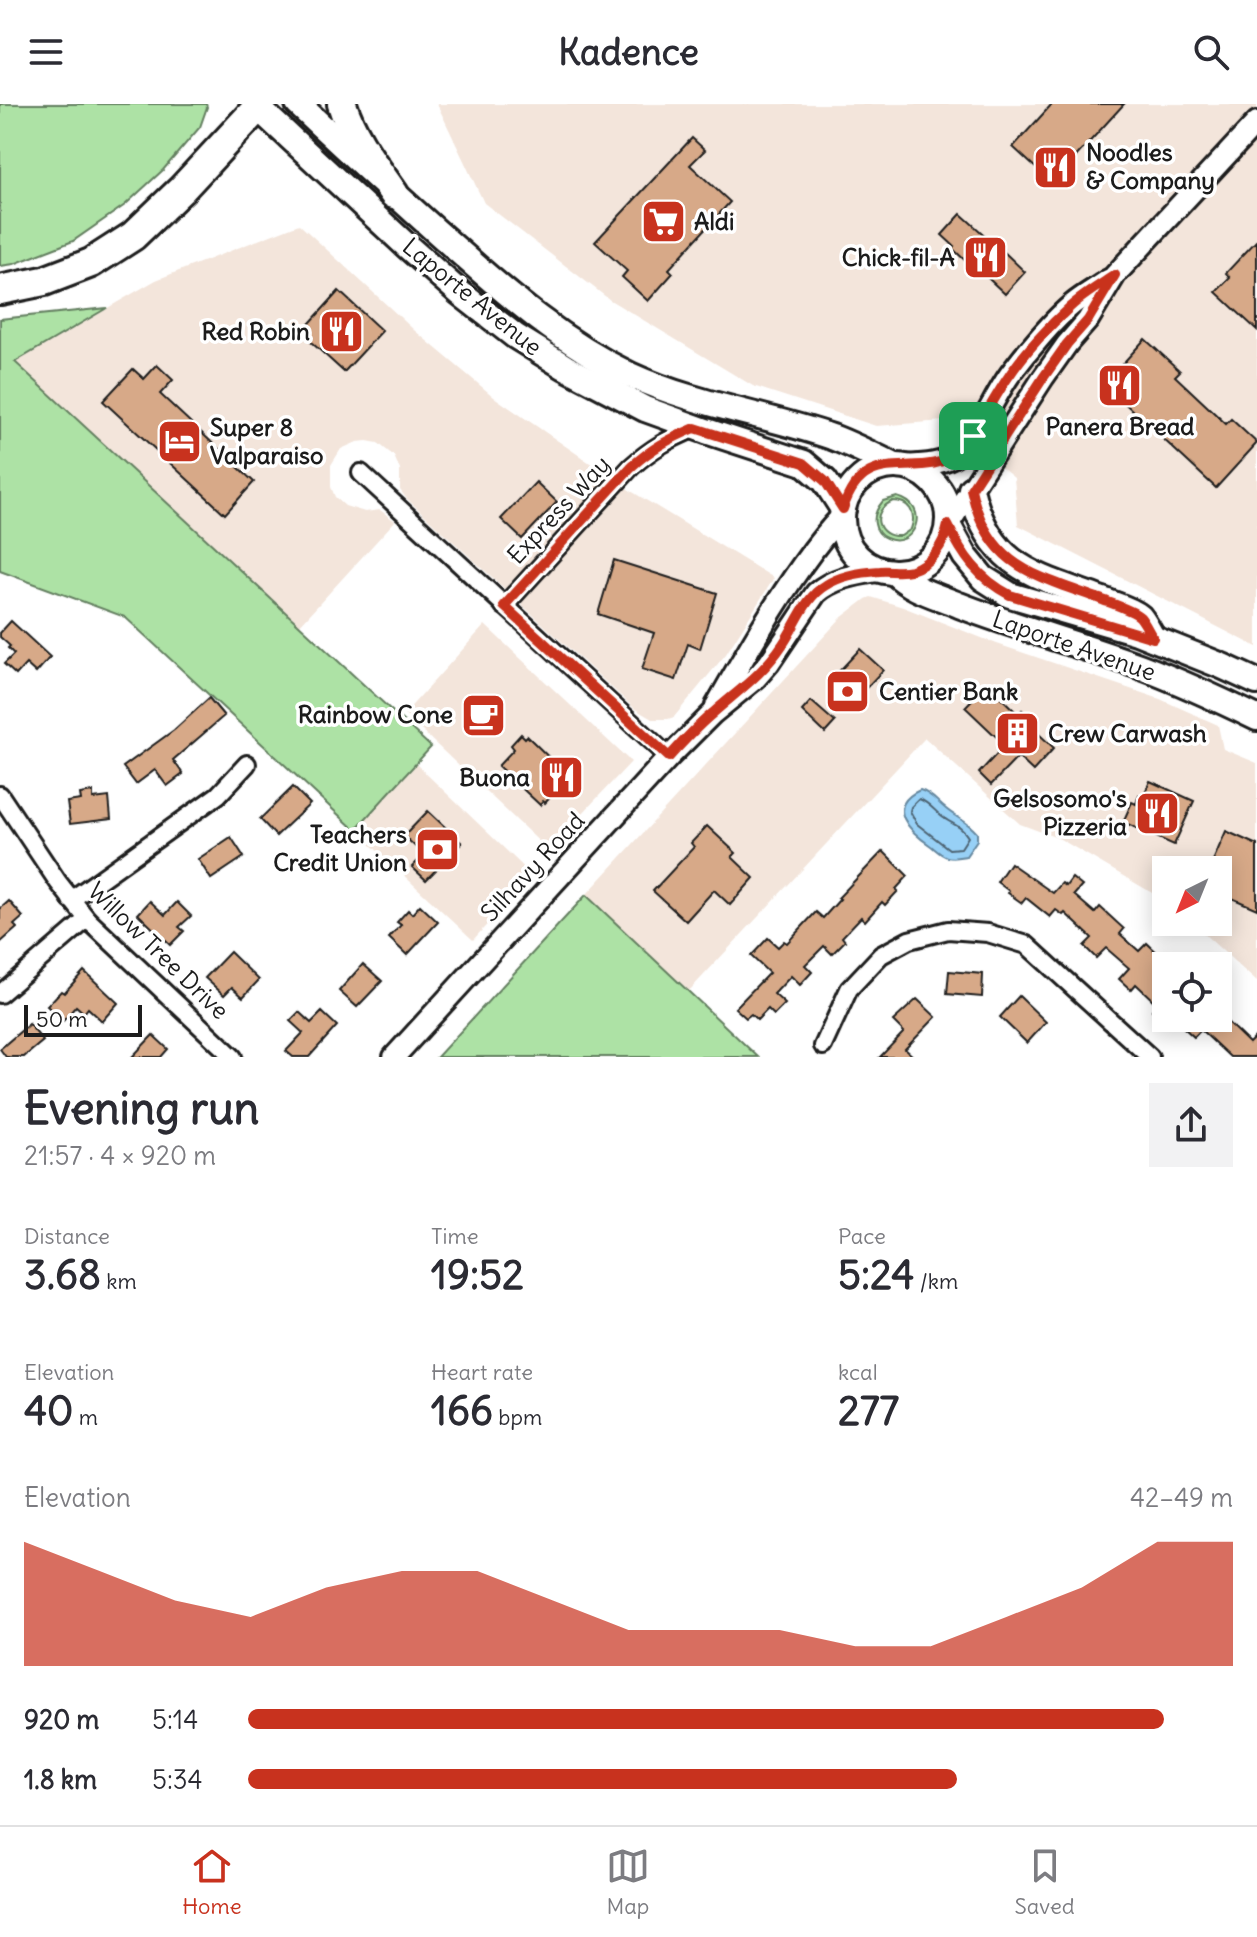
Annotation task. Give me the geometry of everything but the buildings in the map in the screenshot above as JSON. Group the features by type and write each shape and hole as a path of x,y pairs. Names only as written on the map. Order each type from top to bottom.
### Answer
{"highway":[{"path":"342,104 360,143 394,194"},
{"path":"0,290 44,281 91,263 133,236 182,189 257,105"}],"main road":[{"name":"Laporte Avenue","path":"298,104 505,292 538,319 605,362 681,395 834,438 898,466"},
{"name":"Laporte Avenue","path":"257,105 408,247 515,336 552,360 645,409 804,463 825,481 842,512"},
{"path":"898,466 918,471 931,480 941,492 947,507 948,525 945,539 928,561 912,569 888,571 869,565 857,556 843,531 842,512 852,487 860,478 870,471 898,466"},
{"path":"971,489 977,513 1009,560 1040,578 1138,615 1153,638"},
{"name":"Laporte Avenue","path":"948,525 972,565 996,588 1010,595 1153,638 1257,682"},
{"name":"Laporte Avenue","path":"888,571 921,591 997,620 1138,666 1207,693 1257,718"}],"street":[{"path":"948,525 1043,378 1088,320 1115,275 1257,122"},
{"path":"898,466 927,465 960,452 1011,373 1050,327 1072,305 1115,275"},
{"name":"Express Way","path":"504,606 631,467 665,441 695,428"},
{"path":"361,473 669,757"},
{"name":"Silhavy Road","path":"712,714 765,619 842,512"},
{"name":"Silhavy Road","path":"394,1057 669,757 712,714 756,678 823,586 836,580 888,571"},
{"path":"71,900 218,795 247,764"},
{"name":"Willow Tree Drive","path":"0,795 87,919 233,1057"},
{"path":"0,994 87,919"},
{"path":"823,1046 849,989 881,955 909,940 948,930 988,933 1027,945 1150,1057"}],"shaded area":[{"path":"437,104 1257,104 1257,647 1018,525 1014,478 944,421 876,426 753,386 610,300 484,203"},
{"path":"299,224 414,330 494,397 631,491 774,578 726,654 674,717 652,719 635,709 406,498 400,490 400,470 394,456 378,443 357,442 341,449 331,465 331,487 335,497 345,506 365,512 380,510 395,521 299,626 14,362 156,280"},
{"path":"871,597 903,607 997,644 1160,699 1218,725 1223,749 1257,763 1257,982 1232,959 1232,952 1224,952 1206,936 1232,936 1232,856 1152,856 1152,893 1060,839 1020,824 925,738 689,991 586,895 841,618"},
{"path":"485,625 631,762 548,850 404,714"},
{"path":"416,764 532,875 473,940 355,830"}],"green space":[{"path":"0,104 206,104 207,107 200,127 163,170 125,205 73,241 14,264 0,266"},
{"path":"107,308 15,362 431,747 355,830 125,617 0,571 0,319"},
{"path":"897,497 914,509 916,526 905,538 886,538 877,531 875,515 883,501","holes":["893,501 903,503 912,513 911,529 901,536 886,533 879,523 881,511"]},
{"path":"586,895 758,1057 437,1057"}],"water":[{"path":"920,790 931,795 977,833 977,840 966,856 945,856 915,834 904,819 904,804 909,796"}],"place":[{"name":"Noodles & Company","path":"1055,167"},
{"name":"Aldi","path":"663,222"},
{"name":"Chick-fil-A","path":"986,258"},
{"name":"Red Robin","path":"341,332"},
{"name":"Panera Bread","path":"1120,385"},
{"name":"Super 8 Valparaiso","path":"179,442"},
{"name":"Centier Bank","path":"848,692"},
{"name":"Rainbow Cone","path":"484,715"},
{"name":"Crew Carwash","path":"1017,734"},
{"name":"Buona","path":"561,778"},
{"name":"Gelsosomo's Pizzeria","path":"1158,813"},
{"name":"Teachers Credit Union","path":"438,849"}],"route":[{"path":"1115,275 1088,320 1043,378 971,489 977,513 1009,560 1040,578 1138,615 1153,638 1010,595 996,588 965,556 948,525 940,547 928,561 912,569 864,573 823,586 756,678 712,714 669,757 504,606 631,467 665,441 695,428 804,463 825,481 843,509 852,487 870,471 893,465 927,465 947,459 960,452 973,436 1011,373 1050,327 1072,305 1115,275"}]}
